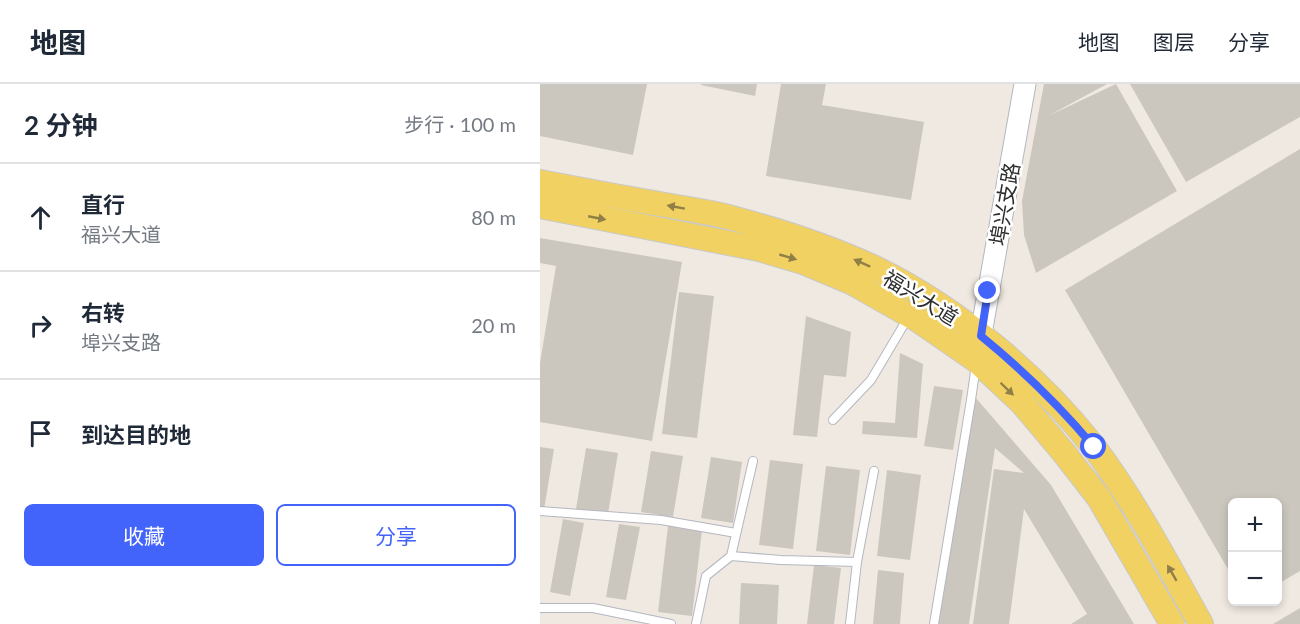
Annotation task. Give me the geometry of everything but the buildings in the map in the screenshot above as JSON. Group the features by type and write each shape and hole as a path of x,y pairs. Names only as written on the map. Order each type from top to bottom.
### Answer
{"main road":[{"name":"福兴大道","path":"540,182 729,217 794,236 878,270 938,304 1031,378 1094,447 1133,506 1201,624"},
{"name":"福兴大道","path":"540,207 759,249 803,261 852,283 909,315 976,360 1022,403 1098,498 1172,624"}],"street":[{"name":"埠兴支路","path":"976,360 1025,84"}],"lane":[{"path":"833,420 871,380 909,315"},
{"path":"934,624 976,360"},
{"path":"696,624 706,576 730,556 753,460"},
{"path":"850,624 857,562 874,471"},
{"path":"540,511 661,520 736,532"},
{"path":"730,556 857,562"},
{"path":"540,608 593,608 671,624"}],"route":[{"path":"988,291 981,336 1031,378 1094,447"}]}
